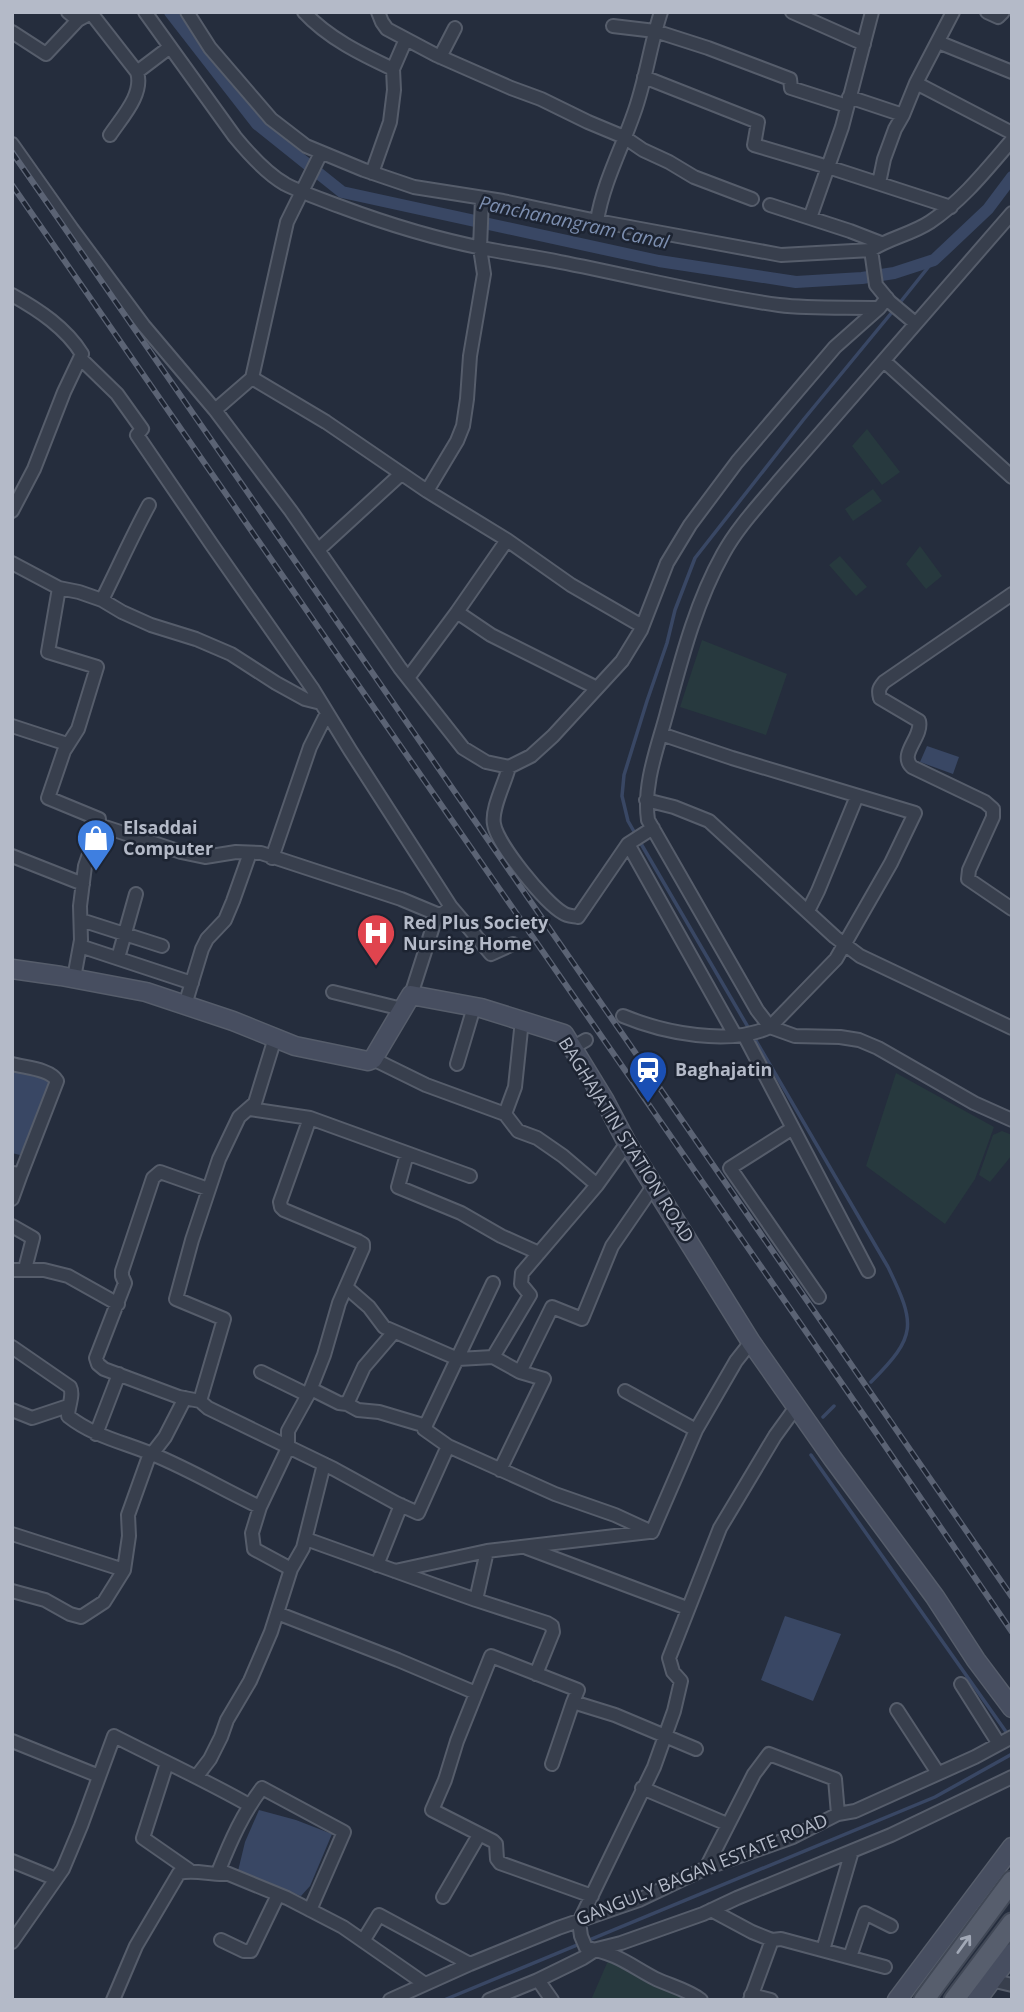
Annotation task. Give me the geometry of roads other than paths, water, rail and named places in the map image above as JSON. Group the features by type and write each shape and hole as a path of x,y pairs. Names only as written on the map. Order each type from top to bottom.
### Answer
{"main road":[{"path":"924,2000 1012,1881"},
{"path":"954,2000 1012,1923"}],"street":[{"path":"145,12 249,153 282,182 304,187 369,217 418,233 480,248 781,305 824,308 886,303"},
{"path":"187,12 210,48 271,119 306,146 318,159 414,187 781,255 875,251 928,224 951,207 1012,140"},
{"path":"304,12 339,41 393,69"},
{"path":"378,12 387,29 440,57 624,137 694,177 752,199"},
{"path":"597,221 600,201 634,114 661,12"},
{"path":"792,12 864,44"},
{"path":"810,218 842,127 872,12"},
{"path":"879,183 895,129 953,12"},
{"path":"987,12 998,17 1003,12"},
{"path":"12,32 46,54 73,16 91,13 137,72 140,81 136,94 110,135"},
{"path":"613,26 654,31 790,79 791,88 903,115"},
{"path":"440,57 455,28"},
{"path":"372,173 390,122 394,90 393,69 406,39"},
{"path":"938,42 1012,72"},
{"path":"137,72 170,47"},
{"path":"644,77 758,122 754,145 951,207"},
{"path":"916,83 1012,132"},
{"path":"12,144 144,326 215,410 408,678 463,748 507,772"},
{"path":"215,410 252,378 287,222 318,159"},
{"path":"427,491 463,426 470,356 484,274 480,248 482,198"},
{"path":"770,205 850,231 875,251 876,285 886,303 911,320"},
{"path":"1012,214 911,320 884,361 778,482 724,552 706,587 691,632 650,773 646,800 650,830 757,1010 770,1027 795,1036 859,1040 878,1048 965,1098 1012,1120"},
{"path":"1001,225 1012,235"},
{"path":"12,295 34,308 73,339 82,354 34,469 13,508"},
{"path":"650,830 628,844 578,916 565,915 540,892 497,835 494,816 507,772 554,736 622,661 642,626 667,563 690,525 737,462 835,346 886,303"},
{"path":"80,358 117,394 142,429 137,435 324,708 451,907 491,954 513,944"},
{"path":"884,361 1012,477"},
{"path":"252,378 326,422 571,585 642,626"},
{"path":"318,550 401,474"},
{"path":"103,600 127,545 149,505"},
{"path":"408,678 507,540"},
{"path":"13,567 59,588 103,600 121,612 151,625 196,639 231,654 276,684 324,708"},
{"path":"59,588 48,652 97,667 78,729 67,744 48,799 89,814 99,819 100,825 85,866 80,946 74,978"},
{"path":"1012,594 884,682 878,692 880,698 919,721 921,727 907,757 908,763 985,802 993,809 993,817 969,870 968,879 1012,909"},
{"path":"457,612 491,635 597,688"},
{"path":"272,858 324,708"},
{"path":"12,726 67,744"},
{"path":"624,1016 647,1026 675,1033 745,1034 770,1027 825,970 845,944 891,863 915,813 661,734"},
{"path":"808,911 857,796"},
{"path":"646,800 674,807 709,821 751,862 860,956 1012,1028"},
{"path":"100,825 181,852 205,857 236,852 261,853 401,899 437,914 442,914 451,907"},
{"path":"628,844 745,1034 868,1271"},
{"path":"185,1005 207,939 225,920 250,853"},
{"path":"12,856 83,884"},
{"path":"118,958 136,894"},
{"path":"12,969 146,992 233,1021 295,1046 368,1061 373,1059 407,1002 437,914"},
{"path":"81,920 162,946"},
{"path":"80,946 192,983"},
{"path":"332,992 407,1002"},
{"name":"BAGHAJATIN STATION ROAD","path":"407,1002 474,1007 564,1034 579,1044 627,1143 751,1342 1012,1708"},
{"path":"457,1064 474,1007"},
{"path":"505,1114 515,1087 522,1020"},
{"path":"200,1401 224,1319 176,1299 181,1274 219,1159 239,1116 255,1103 275,1038"},
{"path":"373,1059 426,1085 477,1106 505,1114 518,1131 537,1138 597,1185"},
{"path":"12,1064 47,1073 57,1081 17,1173 12,1199"},
{"path":"250,1109 310,1118 470,1176"},
{"path":"291,1569 254,1549 252,1533 260,1507 288,1448 288,1431 309,1392 346,1287 363,1248 363,1244 281,1207 280,1202 310,1118"},
{"path":"793,1128 730,1168 819,1297"},
{"path":"627,1143 597,1185 522,1273 521,1284 530,1295 582,1319 612,1246 654,1185"},
{"path":"407,1154 398,1187 461,1213 501,1236 539,1253"},
{"path":"208,1189 160,1172 156,1174 122,1272 125,1283 96,1358 98,1364 104,1369 200,1401 208,1408 418,1513 447,1446"},
{"path":"12,1226 33,1238 19,1270 44,1270 68,1276 118,1304"},
{"path":"493,1283 424,1429 447,1446 500,1470 652,1532"},
{"path":"346,1287 369,1307 384,1327 394,1332 458,1359 493,1357 520,1372 544,1379 500,1470"},
{"path":"493,1357 530,1295"},
{"path":"520,1372 552,1307"},
{"path":"347,1404 364,1367 394,1332"},
{"path":"652,1532 696,1430 736,1361 751,1342"},
{"path":"12,1347 70,1387 72,1394 68,1416 78,1424 96,1434 152,1454 260,1507"},
{"path":"261,1372 358,1410 379,1412 426,1426"},
{"path":"96,1434 119,1374"},
{"path":"625,1391 696,1430"},
{"path":"12,1591 45,1600 70,1614 81,1616 104,1602 124,1570 129,1536 128,1516 148,1460 165,1437 185,1398"},
{"path":"12,1410 32,1418 68,1406"},
{"path":"489,2000 583,1958 588,1944 579,1922 654,1767 674,1711 681,1681 673,1672 669,1658 687,1608 720,1528 775,1436 796,1407"},
{"path":"197,1776 210,1759 227,1720 250,1682 267,1641 291,1569 306,1539 324,1464"},
{"path":"377,1565 401,1505"},
{"path":"394,1572 487,1551 652,1532"},
{"path":"12,1534 124,1570"},
{"path":"306,1539 394,1572 547,1623 552,1626 553,1632 536,1674"},
{"path":"524,1547 687,1608"},
{"path":"476,1600 487,1551"},
{"path":"277,1613 476,1693"},
{"path":"552,1764 578,1690 491,1656 432,1810 496,1844 499,1863 592,1896"},
{"path":"961,1684 1005,1741"},
{"path":"573,1702 615,1715 696,1749"},
{"path":"898,1710 939,1773"},
{"path":"12,1942 63,1869 114,1736 197,1776 249,1805"},
{"path":"12,1741 100,1776"},
{"name":"GANGULY BAGAN ESTATE ROAD","path":"390,2000 558,1928 639,1900 706,1867 793,1837 838,1814 855,1811 1005,1741"},
{"path":"706,1867 754,1774 769,1754 835,1779 838,1814"},
{"path":"167,1763 143,1839 189,1870 215,1875 226,1874"},
{"path":"588,1944 621,1943 711,1910 929,1818 1012,1777"},
{"path":"310,1910 344,1832 262,1788 235,1829 219,1870 343,1927 425,1984"},
{"path":"642,1788 727,1824"},
{"path":"443,1897 479,1835"},
{"path":"897,2000 1012,1847"},
{"path":"823,1950 852,1851"},
{"path":"12,1861 56,1880"},
{"path":"113,2000 136,1946 179,1873 189,1870"},
{"path":"221,1940 244,1951 251,1951 278,1895"},
{"path":"711,1910 772,1940 781,1939 885,1967"},
{"path":"850,1957 865,1913 891,1926"},
{"path":"363,1941 379,1915 470,1964"},
{"path":"771,2000 750,1998 772,1940"},
{"path":"588,1944 624,1959 658,1980 701,2000"},
{"path":"977,2000 1012,1953"},
{"path":"538,1980 552,2000"},
{"path":"991,1980 1012,1985"}],"water":[{"path":"927,746 959,757 953,774 920,762"},
{"path":"12,1065 54,1081 20,1155 12,1153"},
{"path":"785,1616 841,1634 813,1701 761,1680"},
{"path":"259,1810 332,1834 310,1886 301,1896 238,1871 245,1842"}],"waterway":[{"name":"Panchanangram Canal","path":"170,12 257,124 342,192 659,261 796,282 894,273 934,260 988,209 1012,177"},
{"path":"898,305 934,260"},
{"path":"636,835 628,821 622,796 624,775 667,643 675,610 695,558 893,311"},
{"path":"640,842 888,1267 904,1303 907,1317 904,1341 871,1382"},
{"path":"823,1417 834,1406"},
{"path":"811,1455 1009,1736"},
{"path":"444,2000 935,1797 1012,1754"}],"railway":[{"path":"12,152 1012,1597"},
{"path":"12,185 1012,1632"}],"place":[{"name":"Elsaddai Computer","path":"96,872"},
{"name":"Red Plus Society Nursing Home","path":"376,967"},
{"name":"Baghajatin","path":"648,1104"}]}
